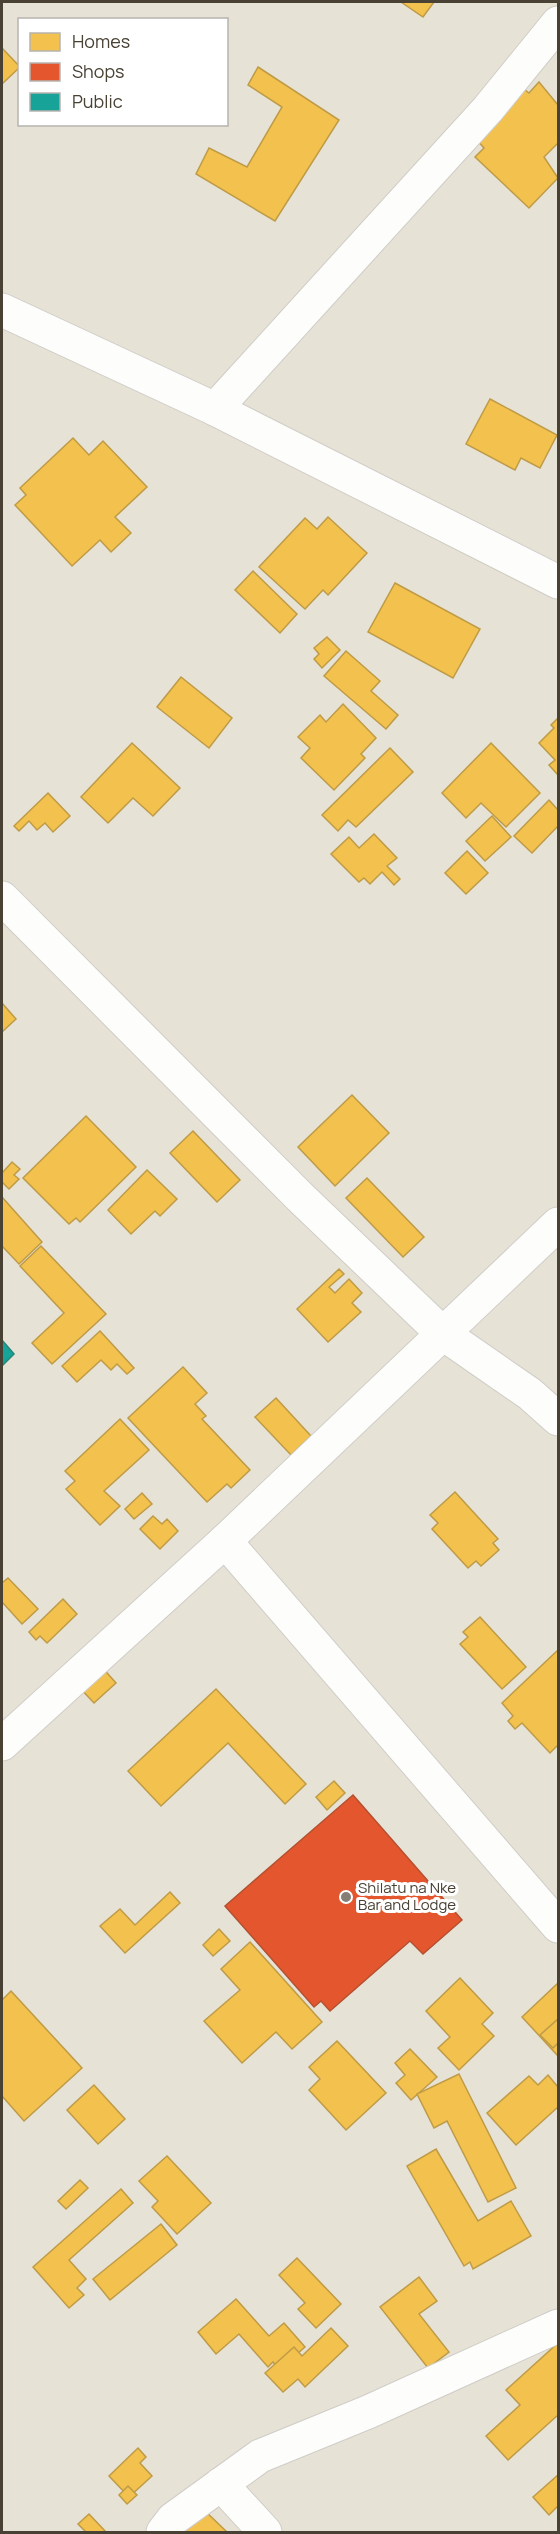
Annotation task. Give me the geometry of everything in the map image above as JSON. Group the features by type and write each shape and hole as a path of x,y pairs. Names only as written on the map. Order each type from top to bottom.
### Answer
{"street":[{"path":"215,409 488,109 558,23"},
{"path":"2,309 215,409 558,582"},
{"path":"2,898 300,1197 442,1333 530,1394 558,1419"},
{"path":"2,1744 225,1541 558,1224"},
{"path":"225,1541 558,1926"},
{"path":"163,2532 172,2519 260,2456 368,2412 558,2326"},
{"path":"221,2484 265,2532"}],"shaded area":[{"path":"2,2 558,2 558,2532 2,2532"}],"building: Homes":[{"path":"401,2 434,2 423,17"},
{"path":"2,50 18,65 18,69 2,84"},
{"path":"258,67 339,120 275,221 196,174 209,148 247,167 282,107 248,85"},
{"path":"539,82 558,105 558,143 544,157 558,178 529,208 475,157 484,148 474,137 520,86 529,93"},
{"path":"490,399 557,435 540,468 521,458 515,470 466,444"},
{"path":"73,438 89,455 103,441 147,487 115,517 131,533 111,552 100,540 72,566 15,505 26,495 20,488"},
{"path":"328,517 367,553 328,595 323,590 305,609 259,567 305,518 317,529"},
{"path":"253,571 297,614 280,633 235,590"},
{"path":"395,583 480,629 453,678 368,632"},
{"path":"327,637 340,650 322,668 314,659 319,654 314,648"},
{"path":"346,651 380,681 371,691 398,715 386,729 324,676"},
{"path":"181,677 232,718 209,748 157,707"},
{"path":"343,704 376,738 361,754 365,758 334,790 301,758 310,748 298,737 320,715 326,722"},
{"path":"558,718 558,775 549,765 555,760 539,743 554,728 551,725"},
{"path":"132,743 180,788 153,816 133,798 108,823 81,797"},
{"path":"491,743 540,793 506,827 481,803 466,818 442,793"},
{"path":"390,748 413,772 356,827 348,820 338,831 322,815"},
{"path":"48,793 70,816 53,832 45,823 37,830 29,821 19,831 14,826"},
{"path":"549,800 558,810 558,826 532,853 514,836"},
{"path":"492,816 511,837 485,861 466,841"},
{"path":"374,834 397,858 387,866 400,879 394,885 382,872 370,884 364,878 359,882 331,854 349,837 359,848"},
{"path":"467,851 488,873 466,894 445,873"},
{"path":"2,1003 16,1019 2,1032"},
{"path":"352,1095 389,1133 335,1186 298,1147"},
{"path":"86,1116 136,1167 80,1222 76,1218 69,1224 23,1178"},
{"path":"193,1131 240,1180 217,1202 170,1153"},
{"path":"12,1162 20,1169 14,1175 19,1179 9,1189 2,1182 2,1173"},
{"path":"147,1170 177,1199 160,1216 155,1211 131,1234 108,1210"},
{"path":"367,1178 424,1237 403,1257 346,1198"},
{"path":"2,1197 42,1242 19,1264 2,1246"},
{"path":"41,1246 106,1314 52,1364 32,1343 64,1313 20,1266"},
{"path":"339,1269 344,1274 329,1287 335,1293 349,1279 362,1293 352,1303 361,1312 328,1342 297,1309"},
{"path":"100,1331 134,1368 127,1374 117,1364 111,1370 101,1360 77,1382 62,1366"},
{"path":"183,1367 207,1393 195,1404 206,1416 202,1419 250,1470 231,1488 227,1484 207,1502 128,1418"},
{"path":"276,1398 311,1436 291,1455 255,1417"},
{"path":"120,1419 149,1450 104,1491 120,1506 100,1525 66,1489 75,1481 65,1471"},
{"path":"455,1492 498,1539 493,1543 499,1550 481,1566 476,1561 468,1568 432,1529 438,1523 430,1515"},
{"path":"142,1493 152,1504 134,1519 125,1509"},
{"path":"153,1516 162,1524 167,1519 178,1531 160,1549 140,1529"},
{"path":"8,1578 38,1609 22,1624 2,1602 2,1583"},
{"path":"63,1599 77,1614 47,1643 40,1636 36,1640 29,1632"},
{"path":"480,1617 526,1667 502,1689 460,1644 468,1637 463,1632"},
{"path":"558,1650 558,1745 550,1753 522,1723 515,1729 508,1721 513,1716 502,1703"},
{"path":"100,1665 116,1683 94,1703 78,1686"},
{"path":"216,1689 306,1784 285,1804 228,1743 161,1806 128,1771"},
{"path":"334,1781 345,1793 327,1810 316,1797"},
{"path":"170,1892 180,1903 125,1953 100,1926 120,1909 135,1925"},
{"path":"219,1929 230,1941 213,1956 203,1945"},
{"path":"250,1942 322,2022 292,2049 276,2032 242,2063 204,2021 240,1990 221,1969"},
{"path":"460,1978 493,2013 482,2024 494,2036 459,2070 438,2048 450,2037 426,2011"},
{"path":"558,1983 558,2056 522,2017"},
{"path":"11,1991 82,2068 24,2121 2,2096 2,2000"},
{"path":"558,2019 558,2043 553,2048 540,2035"},
{"path":"337,2041 386,2093 346,2130 309,2090 320,2079 309,2067"},
{"path":"410,2049 437,2077 411,2100 396,2083 405,2075 395,2063"},
{"path":"459,2074 516,2188 488,2202 447,2121 434,2128 417,2094"},
{"path":"548,2075 558,2087 558,2107 516,2145 487,2113 529,2076 538,2085"},
{"path":"94,2085 125,2119 98,2144 67,2110"},
{"path":"436,2149 478,2221 511,2201 531,2236 473,2269 470,2262 464,2266 407,2166"},
{"path":"167,2156 211,2203 177,2234 152,2207 158,2201 139,2181"},
{"path":"80,2180 88,2188 66,2209 58,2201"},
{"path":"121,2189 133,2203 69,2260 86,2279 77,2288 84,2295 69,2308 33,2267"},
{"path":"161,2224 177,2245 110,2300 93,2279"},
{"path":"297,2258 341,2304 316,2328 298,2309 305,2303 279,2275"},
{"path":"419,2277 437,2301 419,2314 449,2352 428,2368 380,2307"},
{"path":"236,2299 269,2336 284,2323 305,2347 279,2370 273,2362 268,2367 239,2334 216,2354 198,2332"},
{"path":"331,2328 348,2346 305,2387 298,2379 283,2392 265,2373 294,2347 302,2356"},
{"path":"558,2343 558,2415 508,2460 486,2436 520,2405 506,2390"},
{"path":"138,2448 146,2457 140,2463 152,2476 129,2497 109,2476"},
{"path":"558,2475 558,2506 549,2515 533,2497"},
{"path":"128,2486 137,2495 127,2504 119,2495"},
{"path":"203,2509 227,2532 179,2532"},
{"path":"89,2514 106,2532 86,2532 78,2524"}],"building: Shops":[{"path":"353,1795 462,1920 423,1954 410,1941 330,2011 321,2001 314,2007 225,1906"}],"building: Public":[{"path":"2,1340 14,1354 2,1366"}],"place":[{"name":"Shilatu na Nke Bar and Lodge","path":"346,1897"}]}
